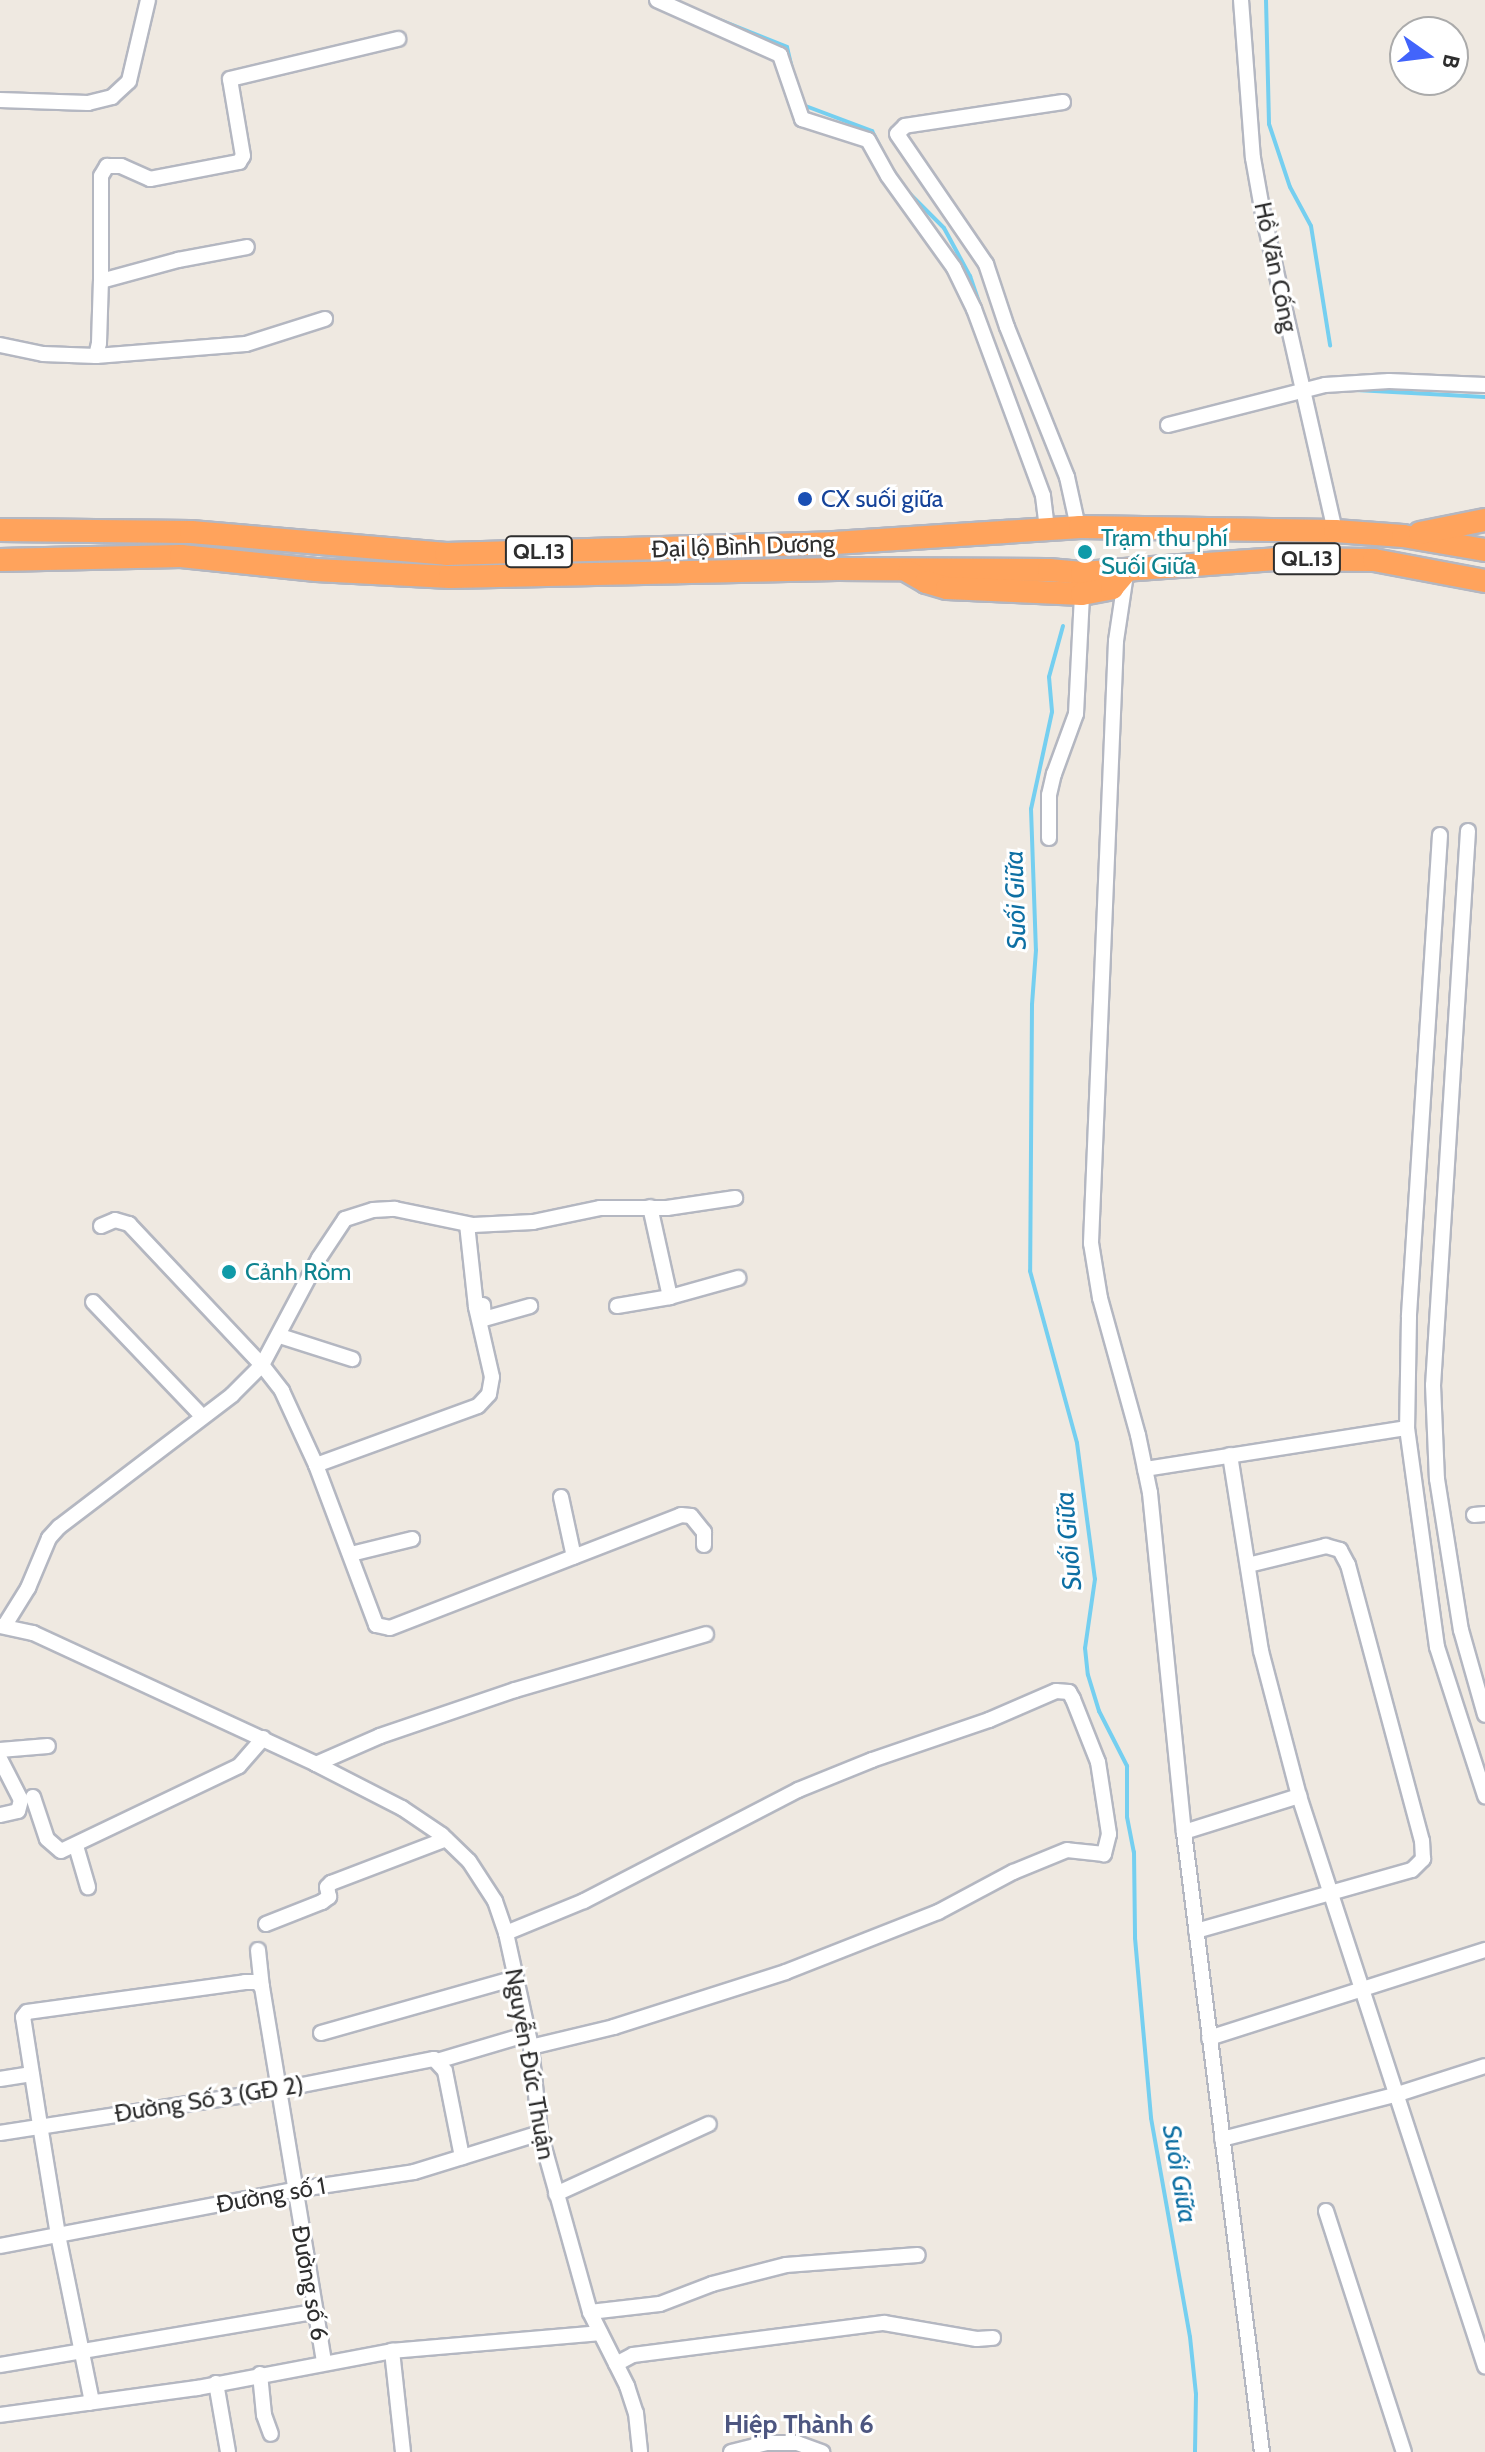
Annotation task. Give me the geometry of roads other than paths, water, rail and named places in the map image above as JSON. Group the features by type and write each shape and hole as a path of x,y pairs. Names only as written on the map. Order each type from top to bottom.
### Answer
{"highway":[{"path":"1403,536 1485,520"},
{"name":"Đại lộ Bình Dương","path":"0,530 191,532 446,554 834,543 1077,521 1335,531 1403,536 1485,550"},
{"path":"1335,531 1340,559"},
{"name":"Đại lộ Bình Dương","path":"0,560 181,556 316,570 450,577 904,569 1082,573 1275,559 1340,559 1374,560 1483,577"},
{"path":"904,569 926,582 947,588 1082,594 1112,588 1127,570"}],"street":[{"path":"0,100 78,103 101,102 112,97 129,81 148,0"},
{"path":"657,0 780,55 802,119 868,140 954,268 974,309 1043,496 1046,523"},
{"name":"Hồ Văn Cống","path":"1241,0 1253,158 1335,531"},
{"path":"96,356 101,281 101,176 107,166 121,166 150,179 239,162 243,156 230,79 398,39"},
{"path":"1063,102 899,130 900,140 931,193 986,264 1007,327 1067,477 1077,521"},
{"path":"914,209 931,193"},
{"path":"101,281 178,260 247,247"},
{"path":"0,345 43,354 96,356 246,344 325,319"},
{"path":"1168,425 1303,391 1376,381 1485,385"},
{"path":"1127,570 1116,641 1090,1224 1100,1298 1145,1469 1184,1832 1262,2452"},
{"path":"1049,838 1049,795 1076,714 1082,594"},
{"path":"1468,831 1433,1385 1437,1479 1461,1630 1485,1715"},
{"path":"1440,835 1409,1317 1407,1428 1437,1647 1485,1796"},
{"path":"2,1626 28,1588 49,1538 59,1527 202,1416 262,1365 319,1258 345,1219 373,1210 395,1209 470,1225 533,1222 600,1208 667,1208 735,1198"},
{"path":"650,1207 670,1297"},
{"path":"101,1226 115,1220 129,1224 262,1365 282,1391 316,1465 376,1625 382,1628 465,1600 681,1515 691,1516 704,1532 704,1545"},
{"path":"470,1225 484,1319 530,1306"},
{"path":"316,1465 478,1406 489,1394 492,1377 476,1307 470,1225"},
{"path":"617,1306 670,1297 738,1278"},
{"path":"93,1302 202,1416"},
{"path":"280,1336 352,1359"},
{"path":"1145,1469 1407,1428"},
{"path":"1230,1455 1261,1651 1299,1796 1485,2366"},
{"path":"561,1497 574,1557"},
{"path":"351,1554 412,1539"},
{"path":"1196,1931 1330,1890 1412,1870 1423,1859 1422,1841 1348,1565 1340,1550 1326,1546 1248,1565"},
{"name":"Nguyễn Đức Thuận","path":"2,1626 33,1633 316,1764 402,1808 446,1839 469,1861 495,1901 506,1933 530,2041 540,2133 590,2312 636,2413 640,2452"},
{"path":"316,1764 380,1736 515,1690 706,1634"},
{"name":"Đường Số 3 (GĐ 2)","path":"0,2133 277,2090 416,2060 437,2061 614,2027 778,1974 938,1912 1013,1872 1067,1850 1104,1854 1109,1834 1098,1762 1069,1692 1056,1691 989,1720 872,1760 798,1790 596,1895 506,1933"},
{"path":"33,1797 47,1839 61,1851 239,1766 263,1738"},
{"path":"0,1750 48,1746"},
{"path":"0,1759 21,1800 18,1811 0,1815"},
{"path":"1184,1832 1299,1796"},
{"path":"266,1924 322,1902 329,1897 327,1887 331,1883 396,1861 446,1839"},
{"path":"76,1846 88,1887"},
{"name":"Đường số 6","path":"258,1950 277,2090 324,2361"},
{"path":"1209,2038 1365,1991 1485,1950"},
{"path":"321,2033 516,1978"},
{"path":"89,2403 23,2017 27,2012 245,1982 257,1982 262,1987"},
{"path":"437,2061 445,2071 462,2157"},
{"path":"1222,2139 1398,2094 1485,2066"},
{"path":"0,2079 32,2074"},
{"path":"556,2194 709,2124"},
{"name":"Đường số 1","path":"0,2246 294,2190 414,2172 540,2133"},
{"path":"1326,2211 1404,2452"},
{"path":"590,2312 660,2304 712,2284 786,2265 918,2255"},
{"path":"0,2365 315,2312"},
{"path":"616,2364 633,2355 884,2323 977,2339 993,2338"},
{"path":"0,2415 216,2383 324,2361 367,2359 392,2351 600,2333"},
{"path":"392,2351 403,2452"},
{"path":"260,2374 264,2415 271,2434"},
{"path":"216,2383 228,2452"},
{"path":"731,2452 797,2443 822,2452"}],"waterway":[{"name":"Suối Giữa","path":"675,0 684,5"},
{"path":"1266,0 1269,124 1290,187 1311,226 1330,345"},
{"name":"Suối Giữa","path":"710,16 787,47 794,78"},
{"name":"Suối Giữa","path":"803,105 872,131 883,153"},
{"name":"Suối Giữa","path":"907,191 944,228 970,276 982,310"},
{"path":"1356,390 1485,397"},
{"name":"Suối Giữa","path":"1063,626 1049,677 1052,712 1031,809 1036,950 1032,1005 1030,1271 1077,1443 1095,1579 1085,1648 1088,1675 1099,1711 1127,1766 1127,1817 1134,1852 1135,1938 1151,2118 1190,2337 1196,2394 1195,2452"}],"place":[{"name":"CX suối giữa","path":"805,499"},
{"name":"Trạm thu phí Suối Giữa","path":"1085,552"},
{"name":"Cảnh Ròm","path":"229,1272"}],"district":[{"name":"Hiệp Thành 6","path":"799,2425"}]}
